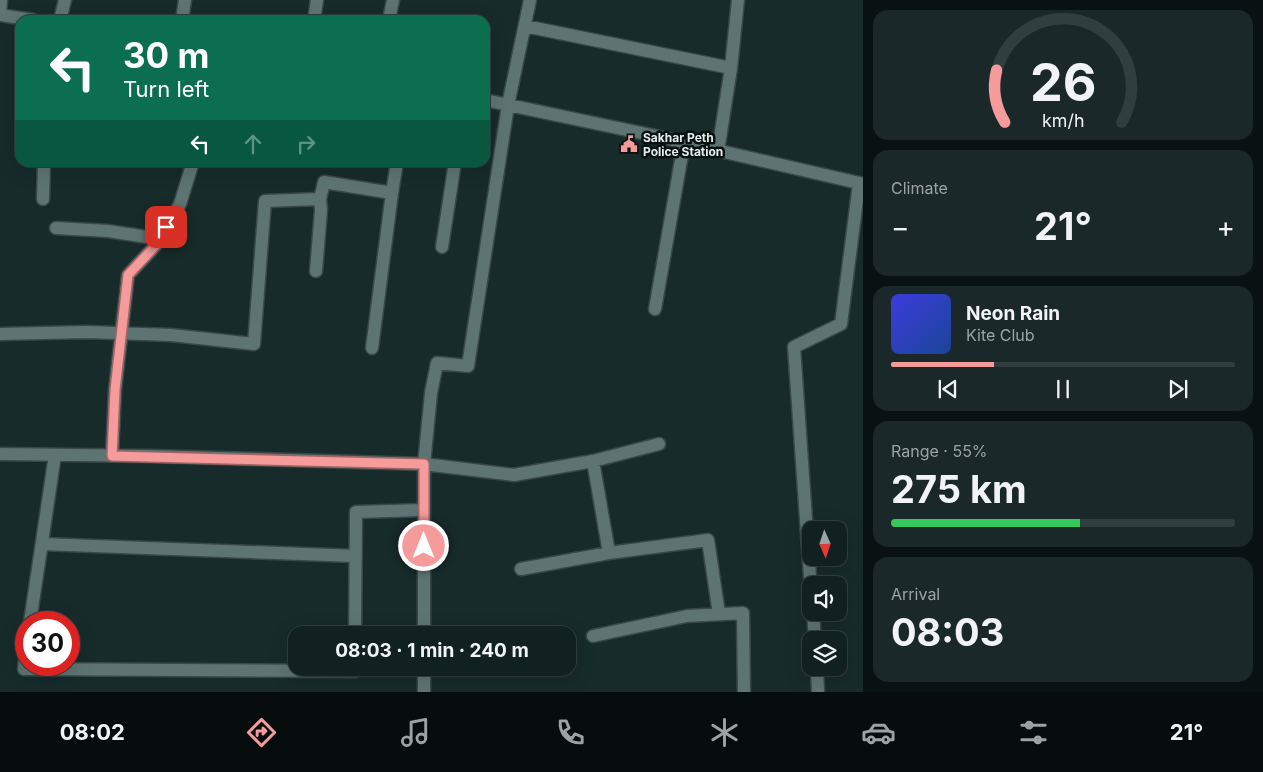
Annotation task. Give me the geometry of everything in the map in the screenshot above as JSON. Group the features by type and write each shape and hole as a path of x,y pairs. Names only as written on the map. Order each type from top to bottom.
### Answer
{"street":[{"path":"1,0 0,15 15,17"},
{"path":"61,15 65,0"},
{"path":"183,15 185,0"},
{"path":"315,15 317,0"},
{"path":"390,15 393,0"},
{"path":"424,626 424,464 436,363 468,366 508,105 530,0"},
{"path":"718,151 732,68 738,0"},
{"path":"525,26 732,68"},
{"path":"490,101 861,184 841,324 794,347 810,576"},
{"path":"655,309 684,143"},
{"path":"43,199 44,167"},
{"path":"112,456 115,390 128,275 160,239 180,204 191,167"},
{"path":"372,348 395,167"},
{"path":"442,247 454,167"},
{"path":"316,272 321,210 320,199 324,182 392,193"},
{"path":"0,334 122,333 171,335 254,344 265,201 320,199"},
{"path":"56,228 108,231 160,239"},
{"path":"0,454 424,464 514,474 593,461 659,444"},
{"path":"32,611 55,455"},
{"path":"593,461 609,553"},
{"path":"355,626 356,512 424,510"},
{"path":"521,569 609,553 708,540 719,614"},
{"path":"42,544 355,556"},
{"path":"593,636 687,616 743,613 744,692"},
{"path":"80,669 288,671"},
{"path":"424,676 424,692"},
{"path":"817,676 818,692"}],"place":[{"name":"Sakhar Peth Police Station","path":"629,144"}],"route":[{"path":"166,227 156,245 128,275 115,390 112,456 424,464 424,546"}]}
